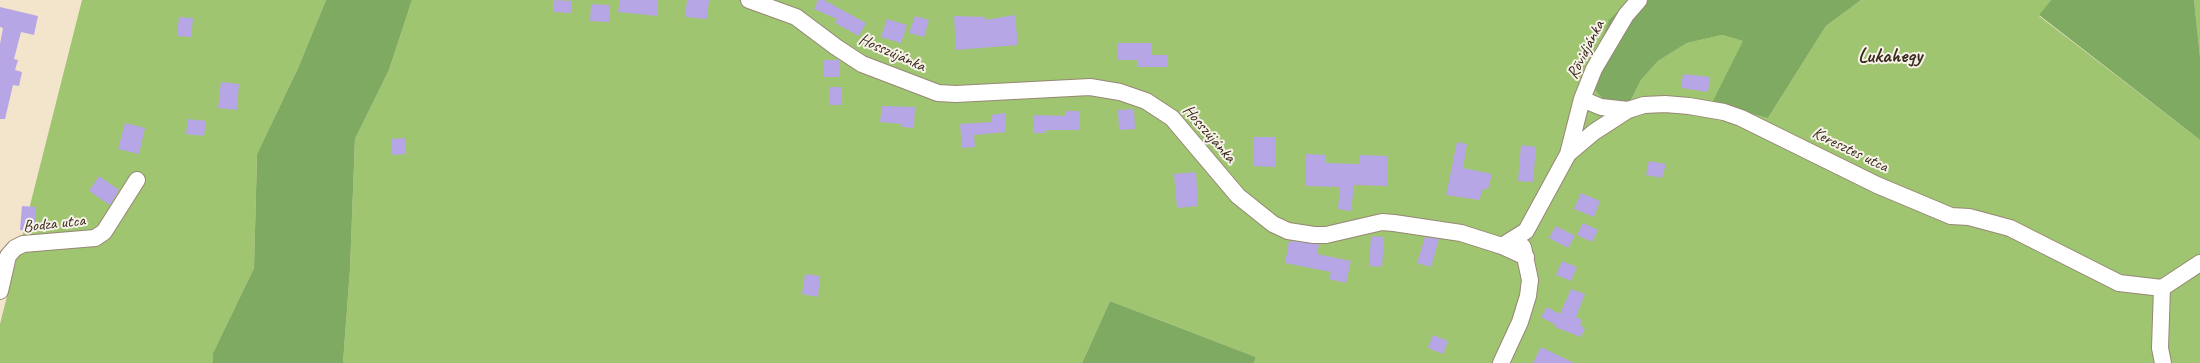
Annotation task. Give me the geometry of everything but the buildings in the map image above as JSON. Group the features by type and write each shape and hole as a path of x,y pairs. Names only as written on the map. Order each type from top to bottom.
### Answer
{"street":[{"name":"Hosszújánka","path":"749,0 796,17 836,47 862,64 938,93 956,94 1090,87 1120,92 1146,101 1172,118 1238,196 1273,224 1288,230 1314,235 1326,235 1382,222 1461,233 1502,246"},
{"name":"Rövidjánka","path":"1568,154 1582,99 1594,69 1626,15 1639,0"},
{"name":"Rövidjánka","path":"1582,99 1601,107 1628,110"},
{"name":"Keresztes utca","path":"1501,363 1528,296 1530,280 1523,247 1526,231 1568,154 1594,132 1628,110 1644,105 1665,104 1689,106 1724,112 1741,118 1849,172 1951,216 1969,217 2010,228 2120,283 2162,288"},
{"name":"Bodza utca","path":"0,291 8,256 14,248 23,244 95,238 104,232 137,180"},
{"name":"Keresztes utca","path":"1502,246 1526,231"},
{"path":"1502,246 1526,257"},
{"path":"2163,363 2160,348 2162,288 2200,263"}],"green space":[{"path":"82,0 326,0 298,68 257,154 254,268 213,353 213,363 0,363 0,324"},
{"path":"326,0 412,0 389,70 355,139 350,269 343,363 213,363 213,353 254,268 257,154 298,68"},
{"path":"412,0 1630,0 1630,102 1641,80 1658,61 1687,43 1722,35 1744,41 1768,118 1826,26 1861,0 2051,0 2039,16 2200,140 2200,363 1254,363 1256,357 1110,301 1082,363 343,363 350,269 355,139 389,70"},
{"path":"1630,0 1861,0 1826,26 1768,118 1712,103 1743,41 1722,35 1687,43 1658,61 1641,80 1630,102 1606,102 1587,81 1609,20"},
{"path":"2051,0 2194,0 2200,57 2200,140 2039,15"},
{"path":"2194,0 2200,0 2200,57"},
{"path":"1110,301 1256,357 1254,363 1082,363"}],"district":[{"name":"Lukahegy","path":"1890,56"}]}
